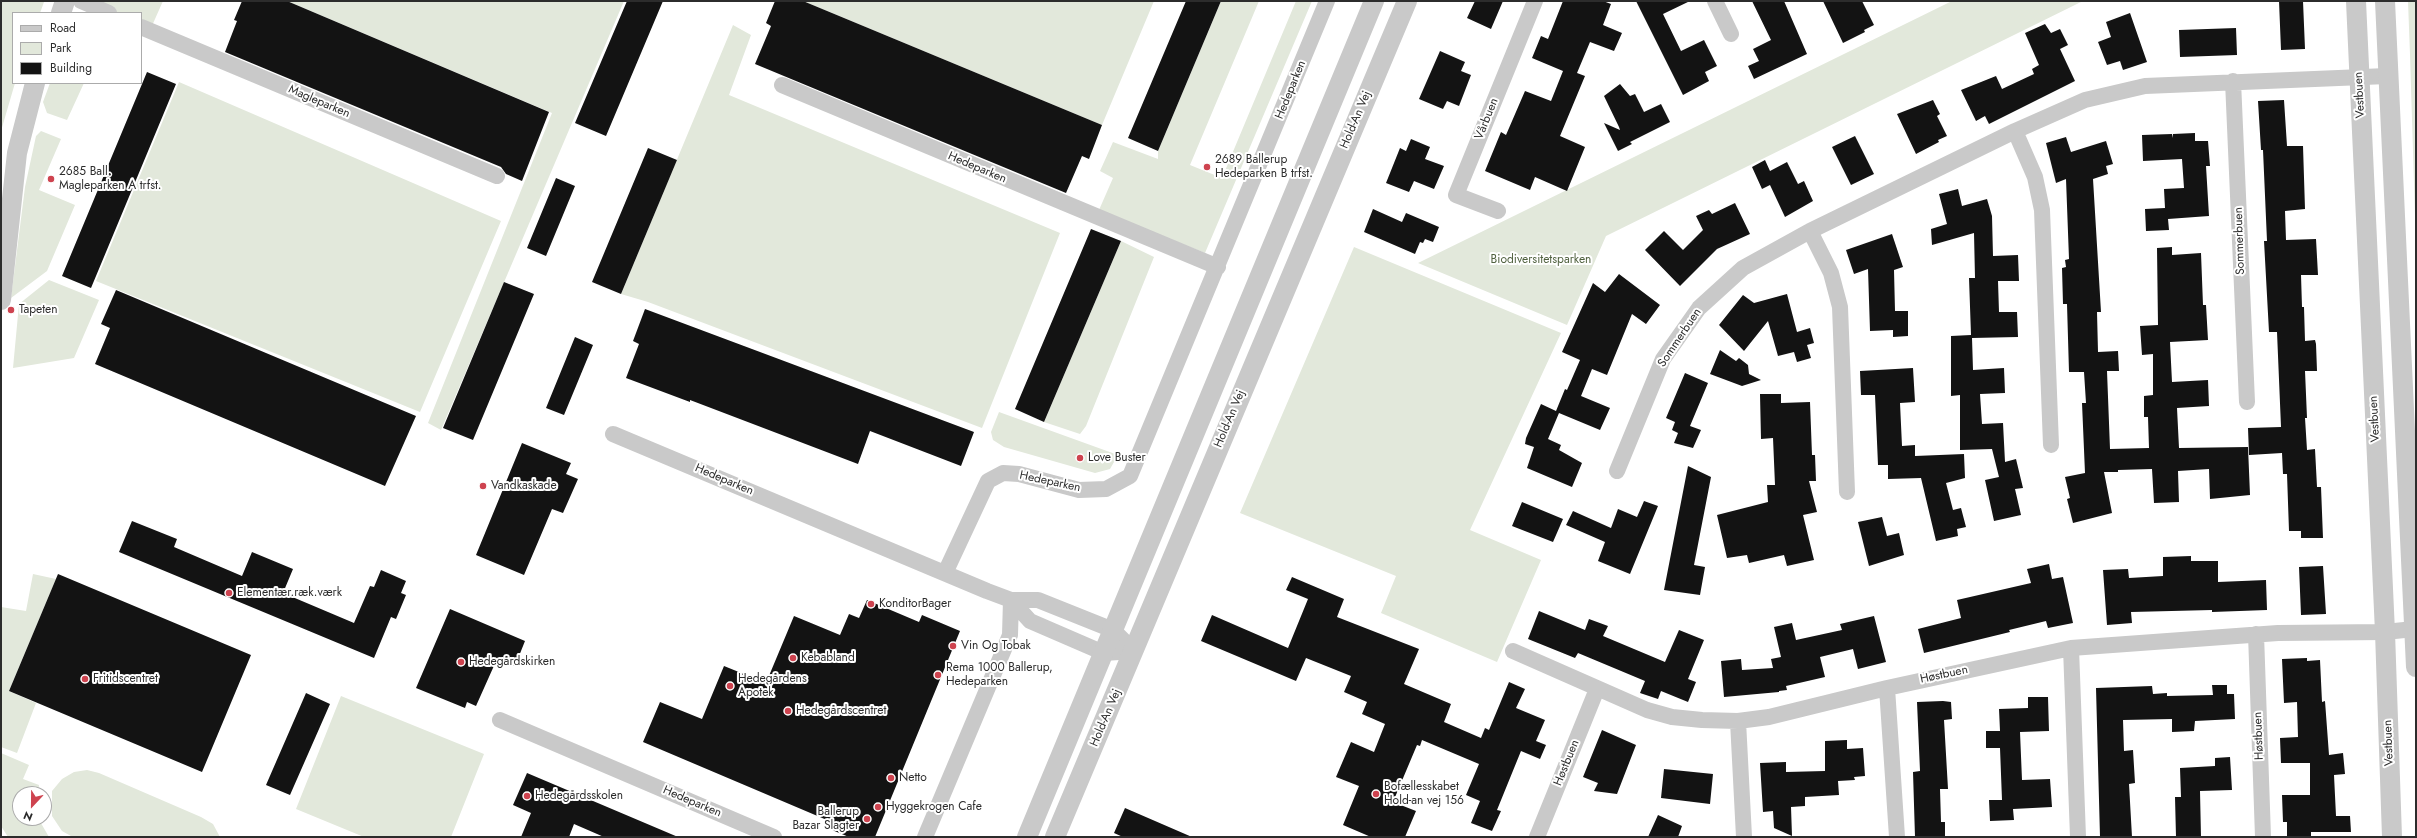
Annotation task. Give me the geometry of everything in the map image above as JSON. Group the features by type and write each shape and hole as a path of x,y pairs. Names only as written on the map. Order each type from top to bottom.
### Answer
{"street":[{"path":"61,12 65,1"},
{"path":"81,1 107,12"},
{"name":"Hedeparken","path":"945,573 988,481 1003,473 1019,474 1079,490 1106,489 1130,476 1218,267 1327,1"},
{"path":"1027,837 1374,1"},
{"name":"Hold-An Vej","path":"1055,837 1406,1"},
{"name":"Vårbuen","path":"1498,211 1456,195 1535,1"},
{"path":"1715,1 1731,34"},
{"name":"Vestbuen","path":"2356,1 2385,632 2392,837"},
{"path":"2385,1 2387,76 2416,667"},
{"name":"Magleparken","path":"142,27 497,176"},
{"name":"Sommerbuen","path":"1617,471 1663,359 1699,308 1743,268 1810,231 2015,131 2085,100 2145,86 2233,81 2387,76"},
{"name":"Sommerbuen","path":"2233,81 2247,402"},
{"path":"1,300 17,153 35,84"},
{"name":"Hedeparken","path":"782,85 1218,267"},
{"path":"2015,131 2036,177 2042,210 2051,445"},
{"path":"1810,231 1831,273 1840,307 1847,492"},
{"name":"Hedeparken","path":"614,434 1011,600 1038,600 1113,630 1134,651"},
{"path":"925,837 1010,635 1011,600"},
{"name":"Hedeparken","path":"1011,600 1030,621 1104,653 1134,651"},
{"name":"Høstbuen","path":"1513,651 1646,710 1672,716 1702,720 1738,721 1769,717 1887,688 2071,648 2256,634 2385,632 2414,629"},
{"name":"Høstbuen","path":"2256,634 2263,837"},
{"path":"2071,648 2078,837"},
{"path":"1887,688 1897,837"},
{"name":"Høstbuen","path":"1537,837 1597,689"},
{"name":"Hedeparken","path":"500,720 774,837"},
{"path":"1738,721 1744,837"}],"green space":[{"path":"1,1 44,2 40,12 12,12 12,84 15,84 1,131"},
{"path":"91,1 163,1 151,28 142,24 142,12 115,12"},
{"path":"287,1 624,1 441,430 428,423 552,113"},
{"path":"803,1 1154,1 1102,125"},
{"path":"1221,1 1259,1 1190,165 1222,178 1296,1 1312,1 1205,253 1099,210 1113,178 1100,171 1113,142 1158,159 1158,151"},
{"name":"Biodiversitetsparken","path":"1952,1 2083,1 1606,236 1567,325 1418,263"},
{"path":"2408,1 2416,1 2416,248 2410,55"},
{"path":"733,25 751,35 729,95 1060,233 982,428 648,302 621,294"},
{"path":"179,82 501,221 420,412 96,281"},
{"path":"50,84 84,84 67,120 47,113 43,102"},
{"path":"41,131 61,139 39,190 75,205 47,271 11,298 25,187 36,136"},
{"path":"1121,241 1154,257 1086,426 1080,434 1044,422"},
{"path":"1354,247 1561,333 1470,530 1541,560 1497,662 1381,613 1396,576 1240,513"},
{"path":"49,280 99,300 74,358 13,368 19,304"},
{"path":"999,412 1118,455 1110,469 1095,473 1004,447 993,440 991,432"},
{"path":"33,574 56,579 9,691 36,703 17,753 1,747 1,607 26,611"},
{"path":"341,696 484,754 451,837 364,837 296,809"},
{"path":"1,753 29,765 23,779 39,785 12,786 12,826 43,826 49,837 8,837 1,826"},
{"path":"87,770 99,773 201,817 213,824 220,837 71,836 62,831 52,816 52,791 62,779 74,772"}],"building":[{"path":"242,1 287,1 549,112 522,181 506,174 501,167 225,52 237,21 234,20"},
{"path":"627,1 663,1 606,136 575,123"},
{"path":"775,1 803,1 1102,125 1089,159 1082,156 1066,193 755,64 771,26 766,23"},
{"path":"1186,1 1221,1 1158,151 1128,138"},
{"path":"1475,1 1503,1 1491,29 1467,18"},
{"path":"1563,1 1603,1 1611,4 1603,25 1622,33 1614,51 1590,42 1577,73 1585,76 1560,136 1585,147 1567,191 1535,177 1530,190 1485,171 1501,132 1506,135 1525,91 1551,101 1563,71 1532,58 1541,36 1548,39"},
{"path":"1636,1 1690,1 1663,14 1681,51 1704,40 1717,66 1705,72 1709,81 1683,95"},
{"path":"1752,1 1784,1 1807,54 1754,79 1748,66 1759,61 1753,49 1771,40"},
{"path":"1823,1 1862,1 1874,25 1864,30 1865,32 1843,43"},
{"path":"2279,1 2303,1 2305,49 2281,50"},
{"path":"2130,13 2147,62 2123,70 2120,61 2107,65 2098,42 2111,37 2106,22"},
{"path":"2045,24 2051,33 2060,29 2068,45 2060,49 2075,81 1989,124 1985,116 1976,121 1961,90 1996,76 2002,89 2034,74 2032,69 2039,65 2025,33"},
{"path":"2236,28 2237,55 2180,57 2179,30"},
{"path":"1440,51 1465,62 1461,71 1471,75 1459,106 1447,101 1443,109 1419,99"},
{"path":"147,72 176,84 91,288 62,276"},
{"path":"1620,84 1630,96 1635,94 1644,112 1661,104 1670,122 1630,142 1632,144 1618,151 1604,123 1620,130 1604,96"},
{"path":"1933,100 1940,114 1937,116 1947,136 1916,154 1897,114"},
{"path":"2284,100 2287,146 2303,146 2305,209 2285,211 2286,240 2316,239 2318,275 2301,275 2305,341 2315,340 2316,344 2317,371 2305,371 2307,418 2305,418 2307,450 2315,449 2317,487 2321,487 2323,538 2301,538 2301,531 2289,531 2287,474 2283,474 2282,453 2249,455 2248,428 2281,427 2277,332 2269,332 2264,241 2267,241 2263,150 2261,150 2258,101"},
{"path":"2195,133 2195,141 2208,141 2210,166 2206,166 2209,216 2168,219 2169,230 2146,231 2145,209 2165,208 2164,189 2184,188 2182,159 2143,161 2142,135 2172,134 2173,138 2173,134"},
{"path":"1855,136 1874,174 1851,185 1832,147"},
{"path":"2066,137 2071,152 2106,141 2113,164 2106,166 2108,174 2093,179 2101,312 2097,312 2098,352 2118,351 2119,371 2107,371 2110,449 2149,448 2148,417 2144,417 2144,396 2153,395 2153,354 2142,355 2140,326 2158,325 2157,248 2172,247 2172,255 2201,253 2203,305 2206,305 2208,340 2170,342 2172,382 2208,380 2209,406 2177,408 2179,448 2248,447 2250,495 2210,499 2209,469 2178,471 2179,502 2154,503 2152,469 2104,472 2112,513 2073,523 2067,499 2070,498 2065,477 2085,473 2082,403 2086,403 2084,372 2069,372 2067,304 2063,304 2062,268 2066,267 2065,260 2069,259 2066,179 2056,183 2046,143"},
{"path":"1411,139 1430,147 1425,159 1444,166 1434,189 1414,181 1409,192 1386,183 1400,148 1406,151"},
{"path":"648,148 677,160 621,294 592,282"},
{"path":"1765,160 1770,171 1787,162 1798,184 1804,181 1813,201 1785,217 1770,185 1762,189 1752,167"},
{"path":"556,178 575,186 546,256 527,248"},
{"path":"1958,189 1962,206 1987,199 1992,216 1993,256 2018,255 2019,281 1998,281 1999,312 2017,312 2018,337 1972,338 1973,370 2004,368 2005,393 1980,394 1982,424 2003,423 2005,462 2016,459 2023,488 2015,489 2021,515 1994,521 1985,480 1999,477 1992,449 1960,450 1960,395 1951,396 1951,336 1971,335 1969,278 1975,278 1974,233 1932,245 1931,229 1947,224 1939,194"},
{"path":"1735,203 1750,234 1717,249 1680,286 1645,250 1664,231 1683,250 1703,230 1696,216 1709,210 1712,214"},
{"path":"1373,209 1402,222 1406,213 1439,227 1433,242 1425,239 1423,243 1420,242 1415,254 1364,232"},
{"path":"1091,229 1121,241 1044,422 1015,409"},
{"path":"1892,234 1903,267 1894,270 1895,311 1908,311 1908,336 1893,337 1893,330 1870,331 1868,269 1854,274 1846,250"},
{"path":"1619,274 1660,305 1646,324 1632,314 1607,375 1592,369 1581,396 1610,408 1600,430 1559,413 1548,439 1561,445 1559,450 1582,463 1572,487 1527,468 1534,447 1525,444 1526,438 1541,404 1556,411 1565,389 1567,390 1580,360 1562,352 1593,283 1605,292"},
{"path":"504,282 534,294 473,440 443,428"},
{"path":"116,290 416,416 385,486 95,364 110,328 101,324"},
{"path":"1787,294 1797,332 1810,328 1814,343 1807,345 1811,358 1797,362 1794,352 1778,356 1768,321 1744,351 1719,325 1743,295 1754,303"},
{"path":"645,309 974,432 961,466 870,431 858,464 690,400 690,402 626,378 639,344 633,341"},
{"path":"575,337 593,345 564,415 546,408"},
{"path":"1720,350 1736,361 1739,358 1748,365 1749,374 1761,380 1742,386 1710,374"},
{"path":"1913,368 1915,402 1900,403 1902,446 1915,445 1915,456 1964,454 1965,478 1946,483 1953,510 1961,508 1966,527 1957,529 1958,536 1936,541 1921,478 1888,479 1888,465 1878,465 1875,395 1861,395 1860,371"},
{"path":"1685,373 1708,383 1690,426 1701,430 1693,448 1674,443 1678,433 1672,430 1675,422 1666,418"},
{"path":"1760,394 1781,394 1781,403 1810,402 1812,455 1815,455 1816,481 1809,481 1817,512 1803,515 1814,560 1787,566 1784,555 1749,563 1747,555 1727,558 1717,515 1768,502 1767,485 1775,485 1773,438 1761,439"},
{"path":"522,443 571,463 566,474 578,479 563,513 552,509 524,575 476,555"},
{"path":"1688,466 1711,477 1694,565 1705,567 1700,595 1664,590"},
{"path":"1644,501 1658,506 1630,574 1598,561 1605,542 1566,525 1573,511 1611,528 1618,509 1637,517"},
{"path":"1522,502 1563,519 1553,542 1512,526"},
{"path":"1882,517 1887,536 1899,533 1904,555 1869,566 1858,522"},
{"path":"132,521 177,539 174,547 242,576 252,552 293,569 283,593 354,623 370,586 374,587 381,570 406,581 401,593 406,595 396,619 391,617 374,658 119,552"},
{"path":"2191,556 2191,561 2218,561 2218,582 2266,580 2267,610 2131,612 2132,623 2107,625 2103,570 2128,569 2129,578 2163,576 2163,557"},
{"path":"2049,564 2052,579 2063,577 2073,623 2048,628 2046,621 2009,630 2010,632 1924,653 1918,629 1961,618 1957,600 2031,583 2027,569"},
{"path":"2323,566 2326,614 2301,615 2299,567"},
{"name":"Fritidscentret","path":"58,574 251,655 202,772 9,691"},
{"path":"1292,577 1344,599 1337,617 1419,649 1404,684 1451,704 1444,722 1481,738 1485,728 1489,730 1509,682 1525,689 1516,708 1545,720 1536,741 1546,745 1540,759 1521,751 1497,810 1501,811 1492,831 1471,823 1480,801 1466,795 1479,764 1422,740 1420,746 1417,745 1393,802 1416,811 1405,837 1371,837 1343,825 1359,786 1336,777 1351,742 1374,752 1385,724 1362,714 1367,702 1344,692 1351,676 1306,658 1296,681 1201,641 1212,615 1288,648 1308,599 1286,590"},
{"name":"Hedegårdscentret","path":"867,600 919,622 922,615 960,631 875,837 849,837 832,830 834,823 643,742 660,702 702,719 724,666 766,683 794,616 840,635 849,614 859,618"},
{"name":"Hedegårdskirken","path":"450,609 525,641 515,666 497,659 476,706 467,702 465,708 416,688"},
{"path":"1539,611 1585,630 1589,619 1608,626 1603,636 1665,662 1679,630 1704,640 1688,679 1696,682 1688,702 1661,691 1658,699 1640,693 1645,681 1578,653 1575,658 1528,639"},
{"path":"1874,616 1886,662 1858,669 1853,649 1820,657 1825,677 1786,686 1787,690 1779,692 1724,697 1721,661 1741,659 1742,670 1773,668 1771,659 1781,657 1774,627 1792,623 1796,640 1842,630 1840,624"},
{"path":"2307,658 2307,661 2320,660 2322,702 2325,701 2329,755 2343,753 2345,774 2334,775 2336,816 2350,816 2351,832 2311,832 2311,837 2287,837 2287,822 2283,822 2282,795 2310,795 2310,763 2281,763 2280,738 2298,737 2297,702 2284,703 2282,659"},
{"path":"2212,685 2227,685 2227,694 2234,694 2235,719 2195,721 2194,731 2172,732 2172,719 2123,720 2124,751 2133,750 2135,783 2129,784 2132,837 2100,837 2096,688 2152,686 2153,694 2167,693 2167,696 2213,695"},
{"path":"306,693 330,704 290,795 266,785"},
{"path":"2028,697 2048,697 2049,731 2020,732 2022,780 2050,779 2052,807 2013,809 2014,820 1990,821 1989,800 2002,800 2000,748 1986,748 1986,731 2000,731 1999,709 2028,708"},
{"path":"1917,702 1951,702 1952,719 1944,720 1948,789 1940,789 1941,822 1945,822 1945,837 1915,837 1913,772 1920,771"},
{"path":"1602,730 1636,745 1617,794 1594,791 1598,783 1583,777"},
{"path":"1847,740 1847,749 1863,748 1865,776 1854,777 1855,780 1838,781 1839,795 1805,797 1805,806 1791,807 1792,836 1774,828 1773,811 1763,812 1760,763 1786,762 1786,772 1825,771 1825,741"},
{"path":"2230,757 2232,790 2200,791 2201,837 2176,837 2175,797 2181,797 2180,768 2215,766 2215,758"},
{"path":"1664,769 1713,774 1710,804 1661,798"},
{"name":"Hedegårdsskolen","path":"527,773 678,837 604,837 574,824 569,837 521,837 531,813 513,805"},
{"path":"1125,808 1192,837 1123,837 1114,833"},
{"path":"1658,815 1682,826 1678,837 1648,837"}],"place":[{"name":"2689 Ballerup Hedeparken B trfst.","path":"1207,167"},
{"name":"2685 Ball. Magleparken A trfst.","path":"51,179"},
{"name":"Tapeten","path":"11,310"},
{"name":"Love Buster","path":"1080,458"},
{"name":"Vandkaskade","path":"483,486"},
{"name":"Elementær.ræk.værk","path":"229,593"},
{"name":"KonditorBager","path":"871,604"},
{"name":"Vin Og Tobak","path":"953,646"},
{"name":"Kebabland","path":"793,658"},
{"name":"Hedegårdskirken","path":"461,662"},
{"name":"Rema 1000 Ballerup, Hedeparken","path":"938,675"},
{"name":"Fritidscentret","path":"85,679"},
{"name":"Hedegårdens Apotek","path":"730,686"},
{"name":"Hedegårdscentret","path":"788,711"},
{"name":"Netto","path":"891,778"},
{"name":"Bofællesskabet Hold-an vej 156","path":"1376,794"},
{"name":"Hedegårdsskolen","path":"527,796"},
{"name":"Hyggekrogen Cafe","path":"878,807"},
{"name":"Ballerup Bazar Slagter","path":"867,819"}]}
